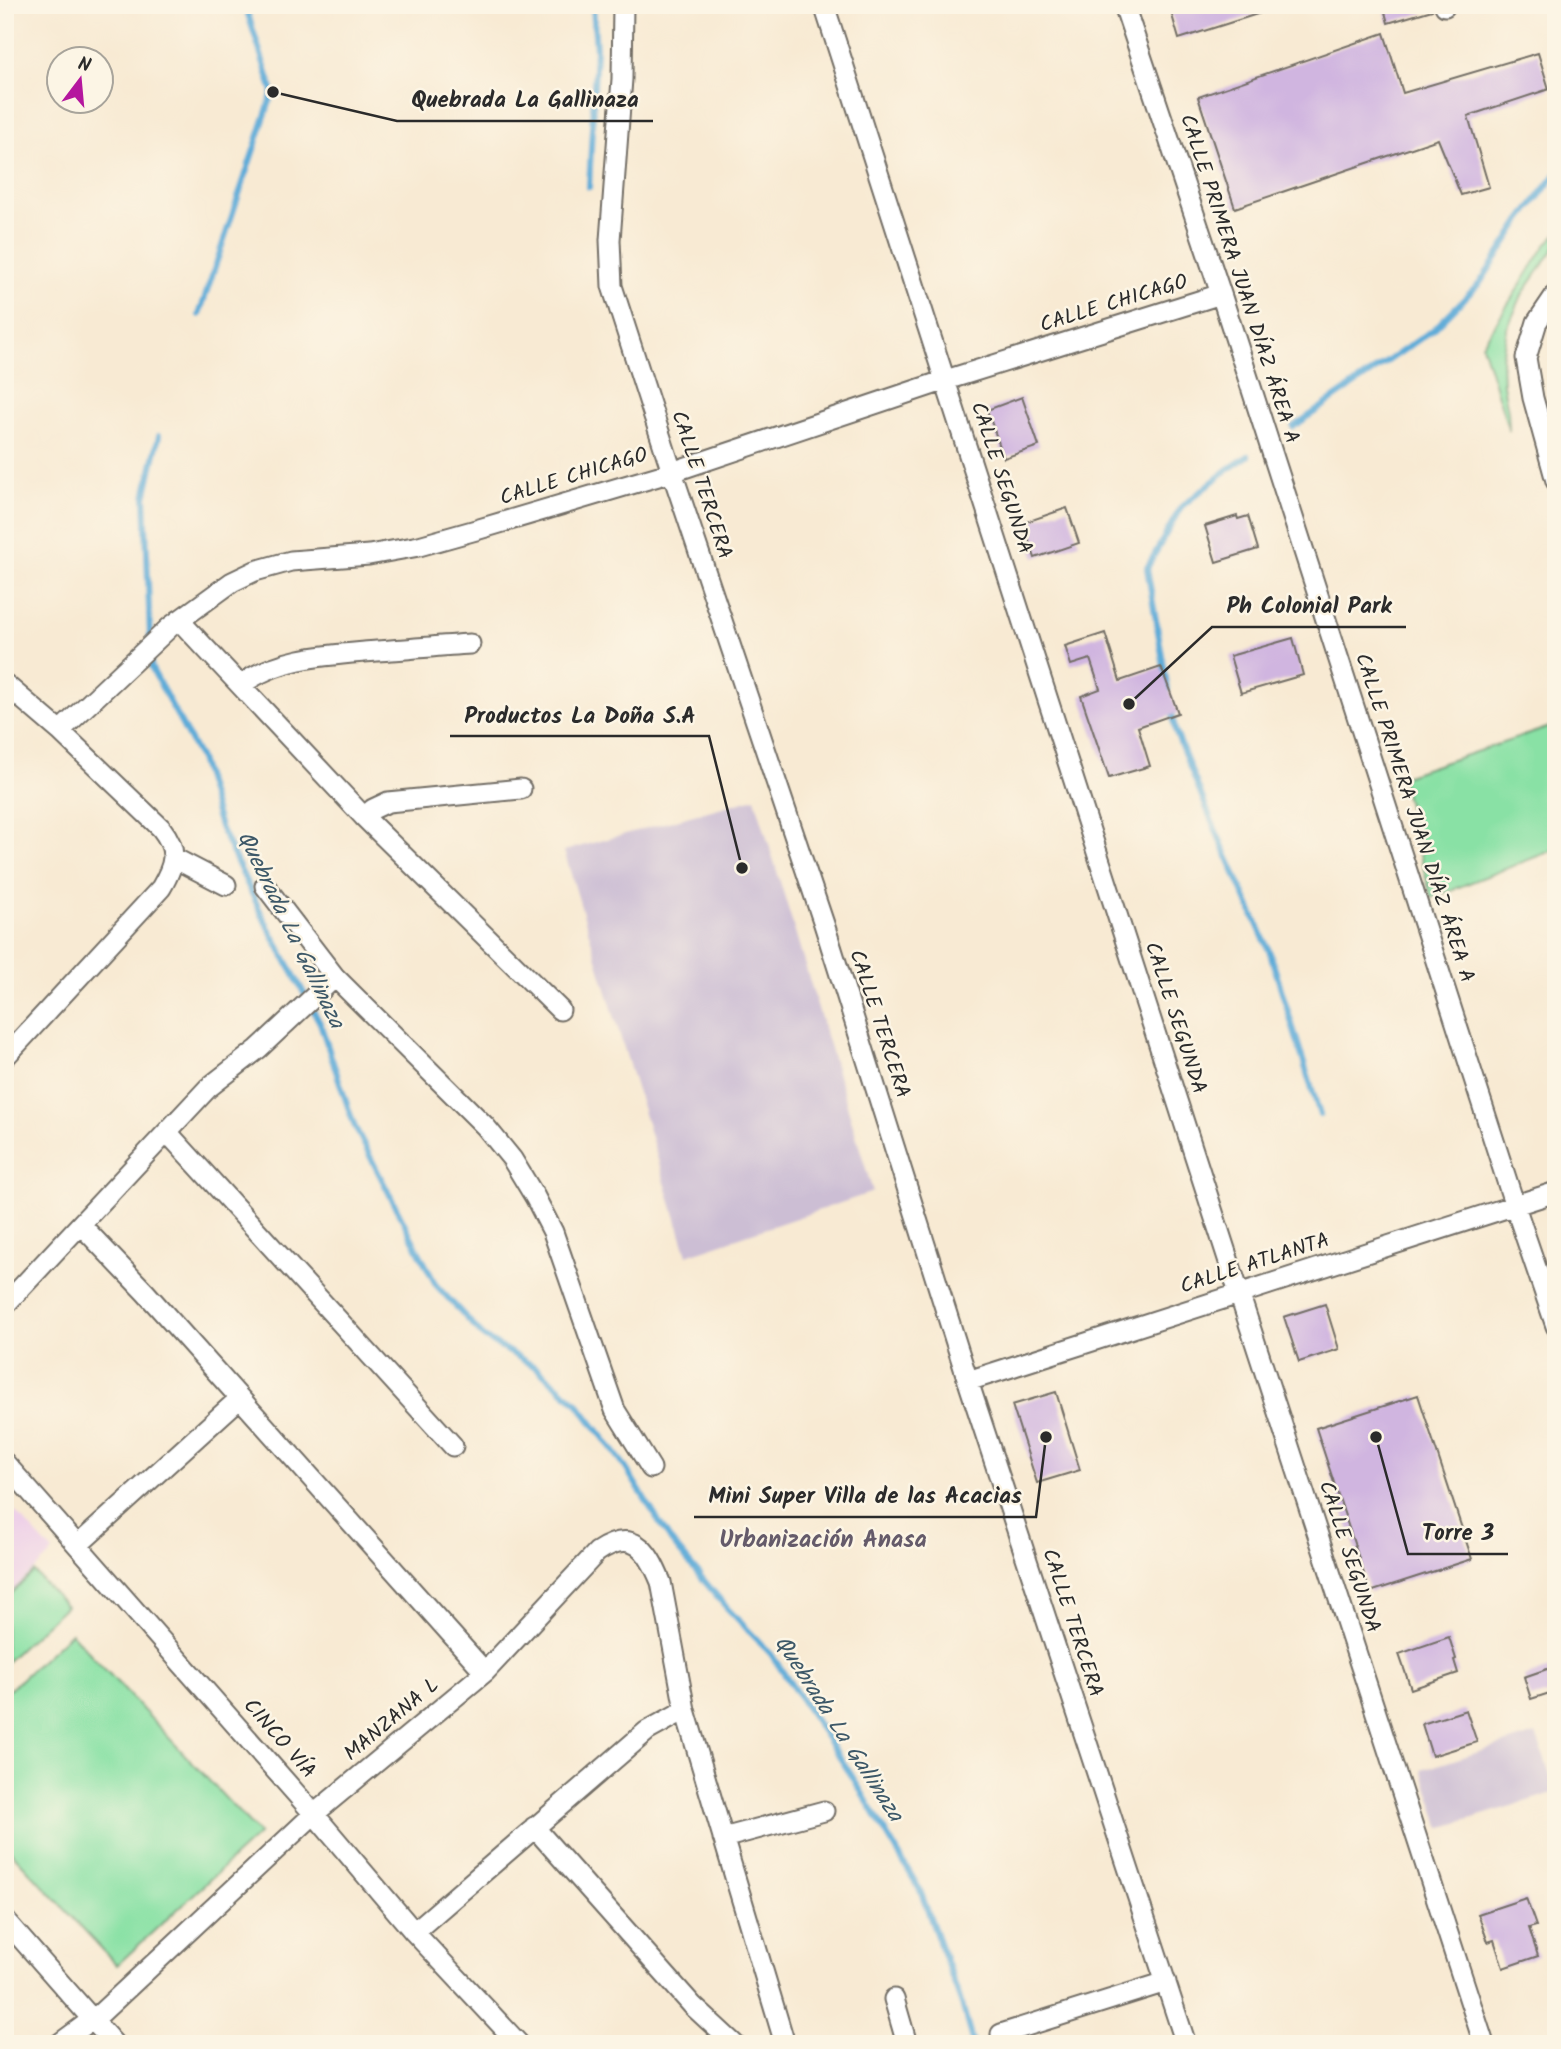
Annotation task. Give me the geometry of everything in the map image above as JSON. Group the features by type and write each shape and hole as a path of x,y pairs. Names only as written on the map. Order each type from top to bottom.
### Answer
{"street":[{"name":"CALLE TERCERA","path":"623,5 622,79 610,240 612,286 824,924 968,1381 1186,2044"},
{"name":"CALLE SEGUNDA","path":"824,5 1483,2044"},
{"name":"CALLE PRIMERA JUAN DÍAZ ÁREA A","path":"1124,5 1221,294 1556,1326"},
{"name":"CALLE CHICAGO","path":"60,731 174,624 232,582 255,571 291,561 369,555 419,546 672,472 946,380 1221,294"},
{"path":"1556,294 1536,322 1526,358 1533,398 1556,481"},
{"path":"174,624 241,685 364,817 561,1010"},
{"path":"241,685 272,667 319,656 470,644"},
{"path":"5,684 60,731 161,828 171,841 174,858 172,869 161,888 5,1057"},
{"path":"364,817 388,802 521,789"},
{"path":"174,858 226,885"},
{"path":"265,886 328,984 485,1126 512,1159 553,1232 615,1410 651,1468"},
{"path":"5,1305 208,1088 258,1049 328,984"},
{"path":"167,1132 453,1446"},
{"name":"CALLE ATLANTA","path":"968,1381 1556,1192"},
{"path":"81,1225 145,1292 485,1672"},
{"path":"78,1545 239,1399"},
{"name":"CINCO VÍA","path":"5,1463 314,1814 414,1932 519,2044"},
{"name":"MANZANA L","path":"59,2044 103,2011 314,1814 485,1672 597,1552 609,1544 622,1540 634,1543 644,1550 653,1562 661,1582 685,1710"},
{"path":"414,1932 647,1731 685,1710 785,2044"},
{"path":"723,1838 824,1811"},
{"path":"534,1827 693,2006 734,2044"},
{"path":"5,1920 103,2011 114,2044"},
{"path":"1001,2034 1166,1982"},
{"path":"894,1999 907,2044"}],"shaded area":[{"path":"755,798 873,1192 687,1255 564,851"},
{"path":"5,1501 53,1552 5,1598"},
{"path":"1536,1734 1556,1792 1441,1828 1422,1770"}],"green space":[{"path":"1556,234 1556,246 1522,295 1507,329 1502,358 1509,431 1482,345 1545,246"},
{"path":"1556,725 1556,849 1431,898 1401,777"},
{"path":"34,1572 66,1606 5,1663 5,1599"},
{"path":"71,1633 259,1834 117,1965 5,1845 5,1694"}],"building":[{"path":"1169,5 1272,5 1273,9 1179,39"},
{"path":"1383,5 1431,5 1432,10 1388,23"},
{"path":"1384,33 1403,93 1538,53 1549,89 1468,116 1489,187 1461,195 1438,139 1235,208 1198,97"},
{"path":"1022,397 1039,446 1004,458 987,410"},
{"path":"1067,508 1079,543 1035,558 1023,523"},
{"path":"1237,516 1238,519 1248,516 1258,549 1216,562 1205,526"},
{"path":"1105,633 1120,681 1161,667 1178,713 1138,727 1150,766 1109,778 1081,696 1100,689 1090,659 1071,665 1065,646"},
{"path":"1293,638 1303,675 1241,693 1230,656"},
{"path":"1325,1304 1339,1349 1299,1362 1284,1317"},
{"path":"1056,1392 1080,1470 1037,1483 1012,1405"},
{"path":"1418,1395 1472,1559 1370,1592 1316,1428"},
{"path":"1449,1637 1458,1673 1411,1689 1399,1654"},
{"path":"1556,1666 1556,1691 1531,1699 1524,1677"},
{"path":"1466,1710 1477,1742 1432,1756 1422,1724"},
{"path":"1526,1898 1536,1926 1529,1928 1538,1956 1503,1968 1494,1940 1488,1942 1478,1914"}],"waterway":[{"name":"Quebrada La Gallinaza","path":"199,315 273,92 245,5"},
{"path":"589,187 596,50 593,5"},
{"path":"1293,427 1434,329 1480,283 1521,220 1556,174"},
{"name":"Quebrada La Gallinaza","path":"150,638 145,497 159,436"},
{"path":"1168,690 1147,568 1181,507 1248,456"},
{"name":"Quebrada La Gallinaza","path":"150,652 151,667 200,759 220,827 264,919 320,1023 354,1125 436,1285 485,1338 537,1368 577,1403 622,1462 671,1541 727,1608 771,1654 852,1776 920,1890 962,2005 973,2044"},
{"path":"1171,707 1175,730 1270,953 1320,1115"}],"place":[{"name":"Quebrada La Gallinaza","path":"273,92"},
{"name":"Ph Colonial Park","path":"1129,704"},
{"name":"Productos La Doña S.A","path":"742,868"},
{"name":"Mini Super Villa de las Acacias","path":"1046,1437"},
{"name":"Torre 3","path":"1376,1437"}],"district":[{"name":"Urbanización Anasa","path":"823,1540"}]}
